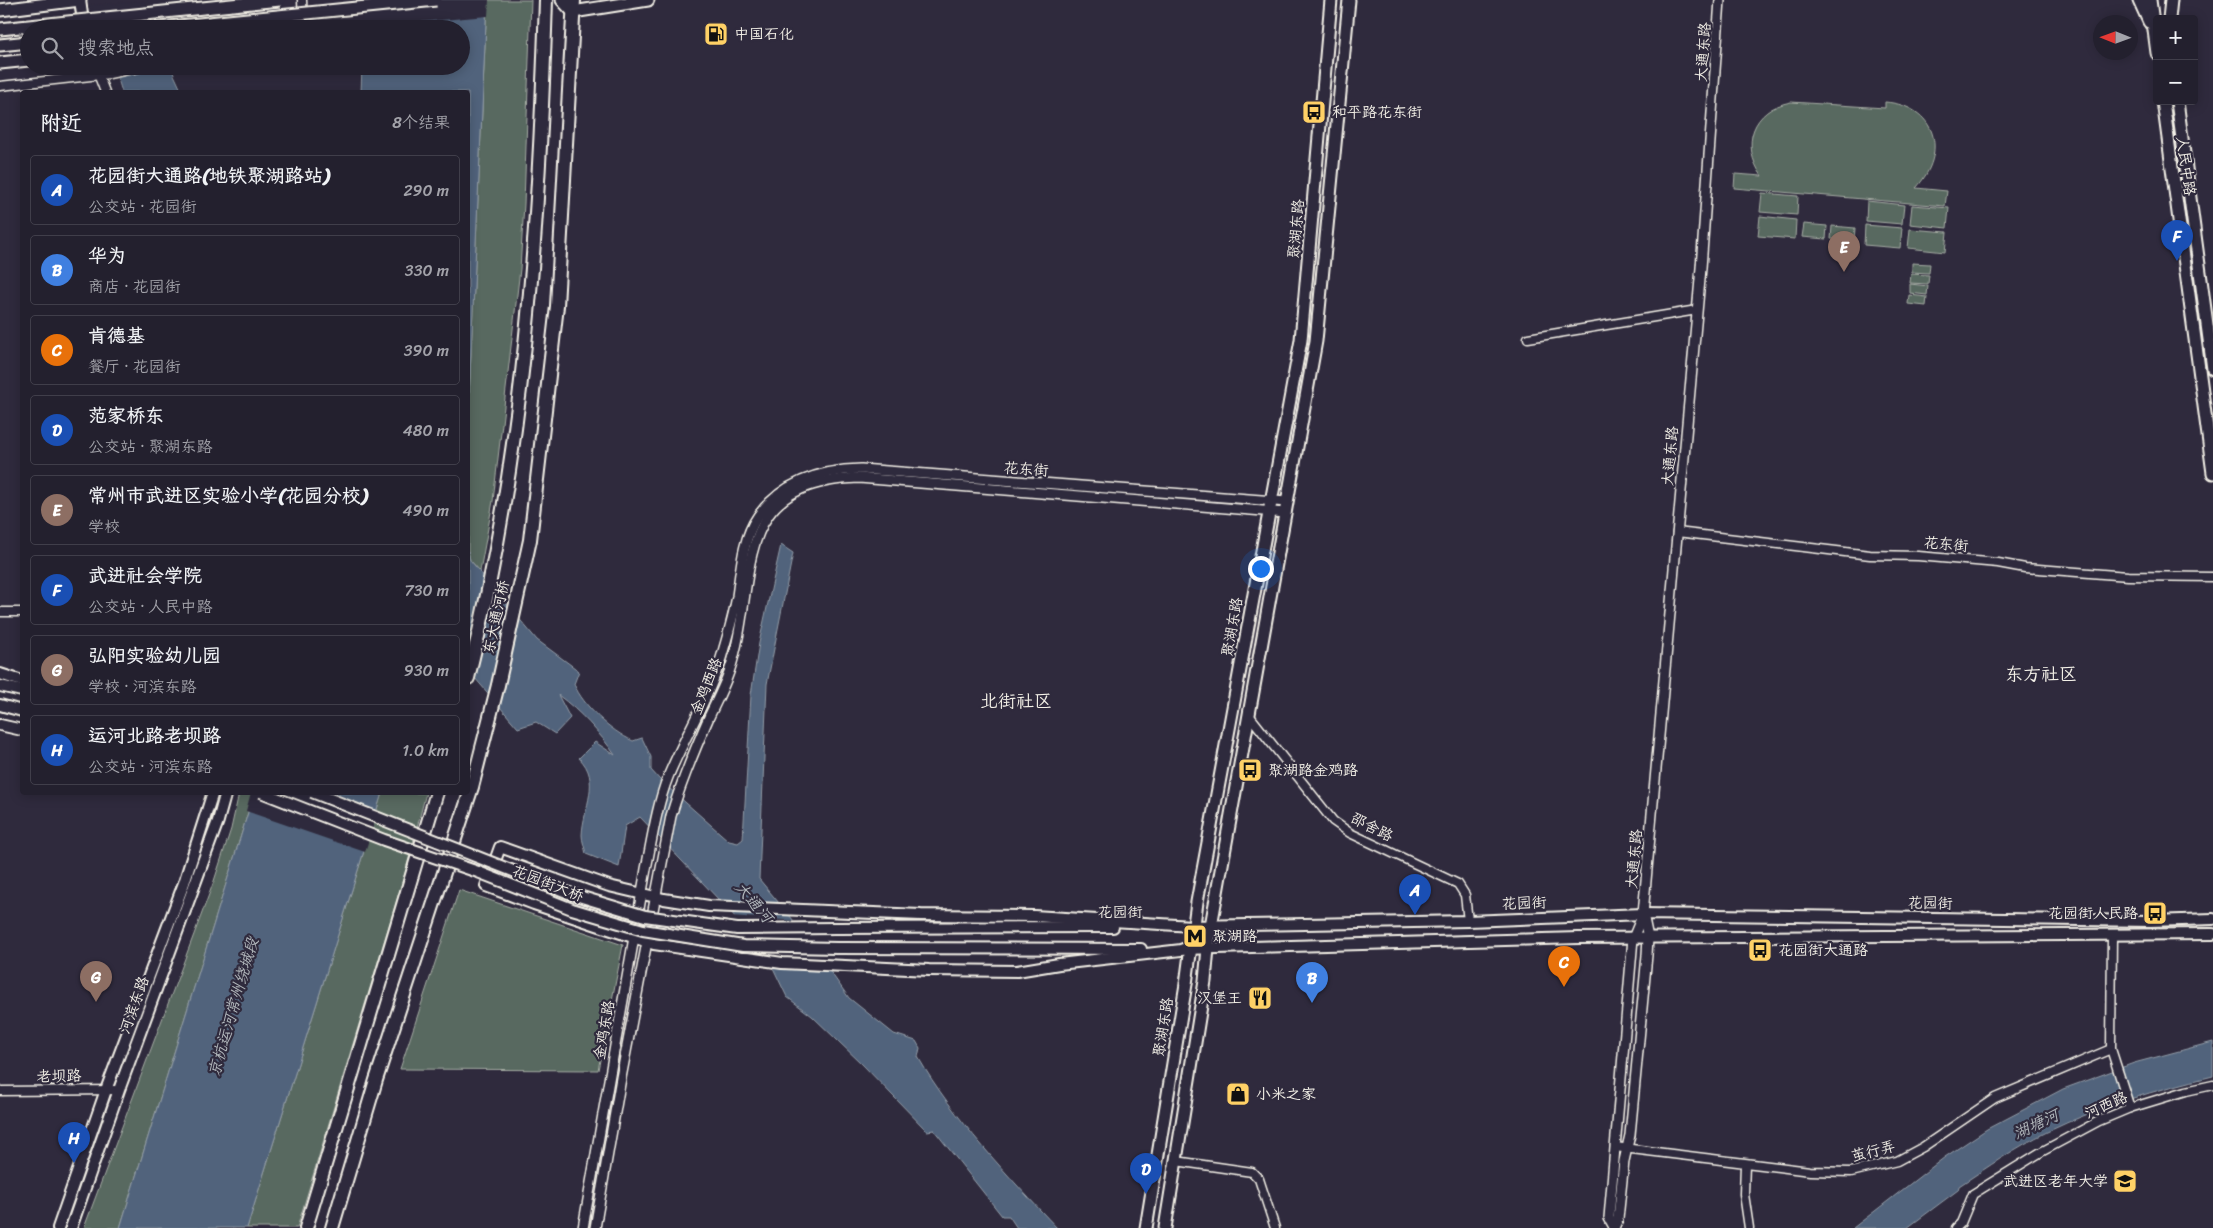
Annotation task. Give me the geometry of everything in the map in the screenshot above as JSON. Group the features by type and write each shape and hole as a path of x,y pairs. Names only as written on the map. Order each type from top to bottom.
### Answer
{"highway":[{"name":"东大通河桥","path":"470,669 504,510 530,303 546,0"},
{"name":"东大通河桥","path":"470,793 498,685 530,540 557,306 573,6"},
{"path":"306,1228 436,795"},
{"name":"东大通河桥","path":"332,1228 376,1080 469,795"}],"main road":[{"path":"0,10 80,0 83,20"},
{"path":"80,20 280,0"},
{"path":"239,20 436,0"},
{"path":"562,0 573,6 648,0"},
{"name":"聚湖东路","path":"1146,1228 1186,984 1192,926 1301,340 1331,0"},
{"name":"聚湖东路","path":"1165,1228 1205,981 1211,926 1316,341 1349,0"},
{"path":"2139,0 2153,30"},
{"path":"2150,0 2153,24"},
{"path":"2165,0 2167,15"},
{"path":"2169,15 2171,0"},
{"path":"0,28 20,26"},
{"path":"0,45 20,43"},
{"path":"0,63 20,61"},
{"name":"人民中路","path":"2164,105 2213,473"},
{"name":"人民中路","path":"2179,105 2213,369"},
{"path":"0,674 20,680"},
{"path":"0,686 20,691"},
{"path":"0,706 20,711"},
{"path":"0,725 20,730"},
{"name":"河滨东路","path":"58,1228 106,1090 184,883 212,795"},
{"name":"河滨东路","path":"70,1228 218,821 225,795"},
{"name":"花园街大桥","path":"269,795 384,840 478,872 572,909 643,930 743,946 1190,949"},
{"name":"花园街大桥","path":"320,795 572,894 645,916 737,929 836,928"},
{"path":"1192,926 1034,916 790,911 709,906 642,894 573,874 500,847 486,886 646,942 690,951 766,962 1017,971 1059,964 1208,948 1633,938 2213,934"},
{"name":"花园街","path":"836,928 1211,926 1468,921 1643,914 2151,921 2213,919"}],"street":[{"path":"302,0 303,20"},
{"name":"大通东路","path":"1613,1228 1618,1219 1624,1161 1630,1135 1648,938 1643,914 1697,310 1720,0"},
{"path":"0,86 90,75"},
{"path":"98,75 104,90"},
{"path":"1528,338 1697,310"},
{"name":"花东街","path":"774,505 782,492 802,480 820,473 861,469 1286,508"},
{"name":"金鸡西路","path":"653,837 668,778 716,673 736,598 743,554 749,533 758,516 774,505"},
{"name":"金鸡西路","path":"664,846 681,784 730,672 746,592 751,552 759,529 774,505"},
{"name":"花东街","path":"1678,532 1870,554 1998,563 2025,568 2128,576 2213,577"},
{"path":"0,612 20,612"},
{"name":"邵舍路","path":"1249,715 1332,821 1350,832 1458,884 1465,895 1468,921"},
{"name":"金鸡东路","path":"583,1228 653,837"},
{"name":"金鸡东路","path":"595,1228 664,846"},
{"name":"大通东路","path":"1613,1228 1609,1218 1633,938 1643,914"},
{"path":"2112,934 2111,1049 2114,1064 2129,1104"},
{"name":"茧行弄","path":"1615,1148 1810,1171 1851,1172 1897,1162 1995,1098 2111,1049"},
{"name":"河西路","path":"1956,1228 1961,1223 1973,1194 2041,1152 2129,1104 2213,1086"},
{"name":"老坝路","path":"0,1091 119,1090"},
{"path":"1176,1161 1252,1172 1259,1179 1275,1228"},
{"path":"1745,1164 1744,1194 1749,1228"}],"green space":[{"path":"487,0 531,0 520,269 493,501 480,571 470,560 470,376"},
{"path":"1791,102 1885,108 1885,102 1902,105 1916,112 1926,121 1932,133 1934,146 1932,160 1926,174 1916,188 1947,191 1945,206 1734,188 1735,174 1762,176 1755,164 1751,141 1759,120 1767,112"},
{"path":"1762,193 1798,196 1797,215 1760,212"},
{"path":"1867,201 1904,205 1902,224 1866,221"},
{"path":"1912,205 1949,208 1947,228 1910,224"},
{"path":"1760,216 1796,220 1795,239 1758,236"},
{"path":"1804,224 1827,226 1826,239 1802,237"},
{"path":"1865,225 1902,228 1900,248 1864,245"},
{"path":"1832,226 1855,228 1854,241 1831,239"},
{"path":"1910,229 1947,232 1945,252 1908,248"},
{"path":"1912,263 1930,264 1929,273 1912,272"},
{"path":"1911,274 1929,275 1928,284 1910,283"},
{"path":"1910,284 1928,286 1927,295 1910,293"},
{"path":"1909,295 1927,297 1926,306 1908,304"},
{"path":"239,795 253,795 120,1228 84,1228 214,881 231,829"},
{"path":"381,795 425,795 405,873 297,1228 247,1228"},
{"path":"459,890 623,945 598,1070 400,1069"}],"water":[{"path":"365,0 487,0 470,376 470,90 361,90 362,75 470,75 470,20 364,20"},
{"path":"117,75 174,75 181,90 121,90"},
{"name":"大通河","path":"781,545 793,553 767,684 759,879 794,921 849,998 894,1034 916,1041 920,1048 918,1057 948,1102 983,1146 1057,1228 1017,1228 1009,1216 1002,1216 934,1130 927,1131 812,1016 787,997 762,945 640,817 625,826 619,867 586,854 582,835 590,795 590,785 586,767 579,758 595,742 615,755 589,723 558,695 570,718 555,734 536,722 518,728 470,672 470,560 537,640 579,671 574,684 591,709 625,737 633,741 642,738 651,757 651,770 660,780 729,841 738,843 743,839 751,695 759,643"},
{"name":"京杭运河常州绕城段","path":"253,795 381,795 247,1228 120,1228"},
{"name":"湖塘河","path":"2213,1042 2213,1076 2128,1100 2087,1114 2047,1132 2013,1151 1959,1186 1958,1190 1907,1228 1853,1228 1945,1157 1987,1129 2063,1089 2134,1063"}],"pier":[{"path":"363,0 489,0 488,16 442,20 362,20"},
{"path":"147,1 154,20 96,20 91,5"},
{"path":"250,795 333,795 378,811 365,852 246,811"},
{"path":"731,916 797,921 829,967 768,962 760,946"}],"place":[{"name":"中国石化","path":"716,34"},
{"name":"和平路花东街","path":"1314,112"},
{"name":"武进社会学院","path":"2177,261"},
{"name":"常州市武进区实验小学(花园分校)","path":"1844,272"},
{"name":"聚湖路金鸡路","path":"1250,770"},
{"name":"花园街人民路","path":"2155,913"},
{"name":"花园街大通路(地铁聚湖路站)","path":"1415,915"},
{"name":"聚湖路","path":"1195,936"},
{"name":"花园街大通路","path":"1760,950"},
{"name":"肯德基","path":"1564,987"},
{"name":"汉堡王","path":"1260,998"},
{"name":"弘阳实验幼儿园","path":"96,1002"},
{"name":"华为","path":"1312,1003"},
{"name":"小米之家","path":"1238,1094"},
{"name":"运河北路老坝路","path":"74,1163"},
{"name":"武进区老年大学","path":"2125,1181"},
{"name":"范家桥东","path":"1146,1194"}],"district":[{"name":"东方社区","path":"2041,674"},
{"name":"北街社区","path":"1016,701"}]}
